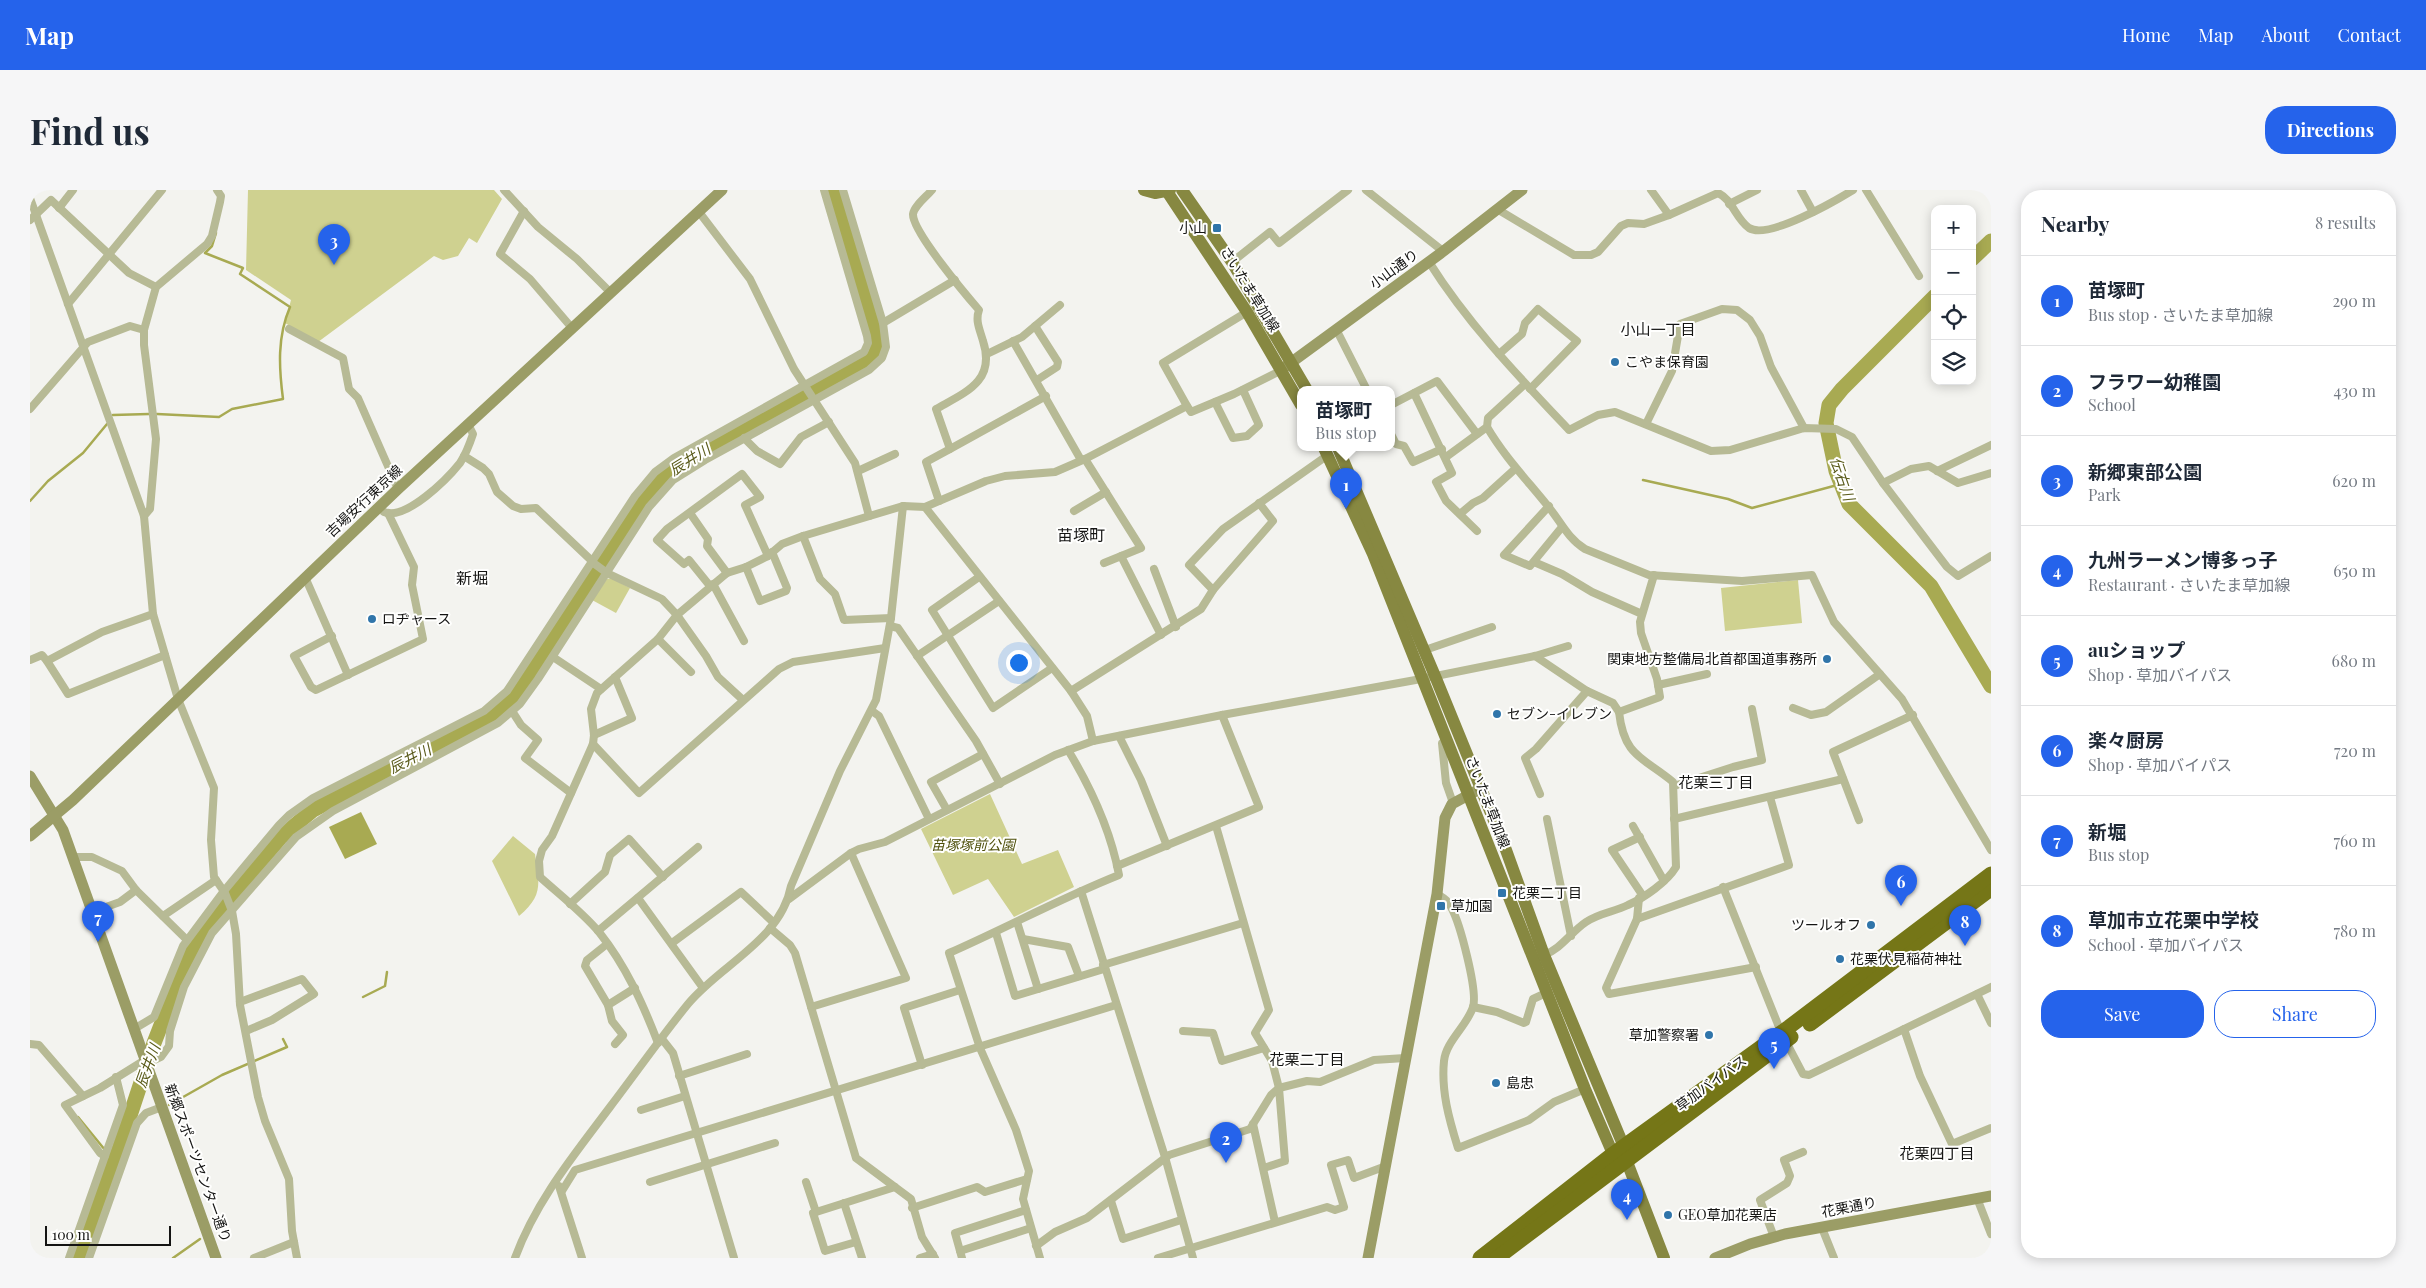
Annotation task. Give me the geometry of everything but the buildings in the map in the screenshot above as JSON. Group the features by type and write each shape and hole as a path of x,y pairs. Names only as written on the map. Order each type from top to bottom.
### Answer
{"highway":[{"name":"草加バイパス","path":"1784,1036 1991,874"},
{"name":"草加バイパス","path":"1480,1258 1784,1036 1991,889"},
{"name":"草加バイパス","path":"1497,1258 1621,1154"}],"main road":[{"name":"さいたま草加線","path":"1144,190 1155,193 1168,191 1247,312 1304,386"},
{"name":"さいたま草加線","path":"1182,190 1232,262 1287,366 1297,394"},
{"name":"さいたま草加線","path":"1330,451 1425,650 1546,993 1585,1089 1621,1154"},
{"name":"さいたま草加線","path":"1330,451 1373,554 1421,679 1448,740 1475,791 1544,955 1621,1154 1664,1258"}],"street":[{"path":"59,208 74,190"},
{"path":"68,304 162,190"},
{"path":"144,516 150,509 156,439 144,345 144,330 156,287 207,244 212,236 221,196 217,190"},
{"path":"504,190 610,292"},
{"name":"吉場安行東京線","path":"30,836 55,815 305,577 383,511 398,489 722,190"},
{"path":"134,1029 154,1017 187,940 279,825 302,806 473,717 500,698 516,680 635,496 664,464 862,355 868,343 824,190"},
{"path":"105,1156 100,1153 66,1105 147,1060 161,1057 169,1046 170,1031 176,1011 198,957 212,933 286,846 305,828 342,805 477,735 512,711 526,697 636,526 665,488 683,472 876,365 882,358 886,347 883,323 844,190"},
{"path":"932,190 914,211 912,217 926,243 979,310 976,318 987,354 986,369 981,380 936,409 950,449"},
{"path":"1232,262 1270,232 1280,243 1348,190"},
{"path":"1366,190 1438,248 1441,253"},
{"name":"小山通り","path":"1287,366 1429,262 1522,190"},
{"path":"1651,190 1669,216"},
{"path":"1729,204 1757,190"},
{"path":"1801,190 1812,212"},
{"path":"1497,209 1574,255 1581,256 1598,252 1621,226 1628,223 1644,224 1669,216 1718,193 1725,197 1747,227 1754,230 1771,229 1812,212 1853,190"},
{"path":"1866,190 1919,276"},
{"path":"30,198 144,516 152,614 178,699 214,788 211,846 216,880 232,910 236,934 240,1002 258,1096 265,1121 289,1179 297,1258"},
{"path":"30,220 51,200 129,273 156,287"},
{"path":"524,211 500,254 530,279 572,328"},
{"path":"699,212 750,279 794,369 816,399 858,471 869,516"},
{"path":"1429,262 1455,302 1499,354 1569,430 1598,415 1615,412 1711,451 1730,450 1804,428 1835,429 1852,437 1883,483 1947,567 1958,576 1991,556"},
{"path":"883,323 955,280"},
{"path":"987,354 1013,341 1060,305"},
{"path":"1499,354 1522,334 1525,323 1538,309 1576,341 1528,386 1488,418 1487,427 1515,468 1549,506 1562,527 1576,544 1649,575 1742,582 1812,575 1834,622 1902,699 1913,715 1991,850"},
{"path":"1646,424 1672,370 1680,324 1722,309 1737,310 1750,320 1755,327 1772,367 1804,428"},
{"path":"1247,312 1163,363 1191,412 1243,390 1287,366"},
{"path":"30,409 88,342 130,326 144,330"},
{"path":"1035,326 1058,362 1057,367 1036,380"},
{"path":"289,329 343,358 349,389 358,398 398,489"},
{"path":"1336,329 1366,386"},
{"path":"1013,341 1083,459 1141,548 1104,563"},
{"path":"1395,403 1437,381 1477,434"},
{"path":"1215,402 1233,438 1248,436 1259,426 1243,390"},
{"path":"1414,394 1446,457 1452,473 1436,482 1446,501 1477,531"},
{"path":"939,501 926,462 1046,396"},
{"path":"734,1258 673,1053 660,1041 635,988 608,944 598,931 540,877 542,850 552,836 593,744 591,709 597,693 658,639 677,615 712,585 727,574 746,567 770,554 782,544 903,506 925,507 986,481 1006,476 1055,472 1187,406"},
{"path":"744,438 757,451 780,464 801,437 829,422"},
{"path":"332,636 294,656 311,687 316,690 422,641 412,585 414,567 383,511 417,503 449,476 464,456 473,434 468,424"},
{"path":"1446,457 1487,427"},
{"path":"1395,442 1404,446 1413,462 1442,449"},
{"path":"1937,471 1991,445"},
{"path":"1213,590 1189,565 1223,529 1329,451"},
{"path":"858,471 895,454"},
{"path":"464,456 488,474 497,492 506,501 521,509 536,508 592,562 607,573 662,599 677,615 706,656 718,677 743,700"},
{"path":"1883,483 1911,469 1929,466 1958,483 1991,473"},
{"path":"1460,514 1473,503 1483,498 1515,468"},
{"path":"744,641 712,585 689,560 684,564 657,540 667,529 742,474 760,496 745,505 787,588 786,591 760,600 746,567"},
{"path":"1074,511 1106,492"},
{"path":"1070,690 1176,627 1201,609 1213,590 1273,521 1259,503"},
{"path":"789,899 791,886 834,785 872,711 890,622 903,506"},
{"path":"1549,506 1504,555 1530,566 1562,527"},
{"path":"925,507 1070,690 1087,716 1094,741"},
{"path":"690,513 708,539 707,546 727,574"},
{"path":"803,536 820,579 835,594 844,620 890,622 898,628 983,754 1000,784"},
{"path":"1121,556 1161,635"},
{"path":"1534,562 1562,574 1592,592 1642,614"},
{"path":"1154,569 1164,586 1176,627"},
{"path":"1619,712 1660,697 1652,658 1641,633 1640,622 1654,574"},
{"path":"305,577 348,675"},
{"path":"979,577 932,610 993,708 1052,668"},
{"path":"917,656 999,601"},
{"path":"47,661 102,632 152,614"},
{"path":"1425,650 1492,627"},
{"path":"658,639 690,672"},
{"path":"515,1258 526,1229 555,1180 660,1041 703,988 758,941 789,899 859,848 885,842 1068,750 1094,741 1222,715 1421,679 1535,656 1568,646"},
{"path":"593,744 639,793 778,669 793,662 885,648"},
{"path":"30,660 42,655 68,694 165,656"},
{"path":"1535,656 1588,691 1613,703 1619,712 1622,734 1641,761 1664,774 1673,782 1674,786 1676,868 1671,876 1629,905 1596,915 1551,952 1544,955"},
{"path":"552,657 601,690"},
{"path":"1658,685 1707,674"},
{"path":"1793,708 1811,714 1826,712 1880,674"},
{"path":"594,736 632,718 615,677"},
{"path":"1540,794 1525,758 1536,749 1588,691"},
{"path":"1674,786 1733,767 1762,760 1752,709"},
{"path":"512,711 521,725 538,740 525,758 571,793"},
{"path":"872,711 880,716 929,819"},
{"path":"1118,866 1259,807 1222,715"},
{"path":"1859,820 1833,752 1913,715"},
{"path":"1119,736 1141,780 1167,846"},
{"path":"1448,740 1442,743 1446,783 1453,803"},
{"path":"1040,1258 1023,1199 1029,1171 1016,1130 980,1048 949,953 1119,875 1108,834 1084,777 1068,750"},
{"path":"946,810 931,782 983,754"},
{"path":"30,776 55,815 73,857 134,1029 147,1060"},
{"path":"1674,819 1843,779"},
{"path":"1368,1258 1437,894 1445,818 1453,803 1475,791"},
{"path":"1636,919 1789,865 1770,797"},
{"path":"1546,819 1571,936"},
{"path":"1216,826 1269,1010 1255,1033 1272,1060 1279,1088 1285,1162 1264,1168"},
{"path":"1633,826 1664,881"},
{"path":"1640,837 1612,850 1641,897 1636,919 1606,988 1609,994 1756,967"},
{"path":"570,904 605,872 610,854 628,840 663,877"},
{"path":"598,931 698,847"},
{"path":"811,1007 906,978 851,853"},
{"path":"73,857 92,857 113,865 122,871 136,890 187,940"},
{"path":"163,916 216,880"},
{"path":"1723,887 1784,1036 1803,1074 1808,1075 1991,987"},
{"path":"92,912 120,902 136,890"},
{"path":"1081,891 1103,967 1165,1158 1193,1258"},
{"path":"672,944 741,892 790,945 795,953 856,1158 911,1199 912,1208 922,1237 934,1256 920,1258"},
{"path":"1437,894 1451,906 1462,934 1473,994 1473,1007 1448,1049 1444,1062 1446,1109 1458,1148 1529,1120 1554,1102 1585,1089"},
{"path":"638,898 703,988"},
{"path":"1017,922 1038,989"},
{"path":"996,933 1015,996 1243,923"},
{"path":"1023,939 1068,947 1079,976"},
{"path":"608,944 587,960 586,966 608,1005 612,1021 623,1034 615,1044"},
{"path":"240,1002 302,979 314,994 272,1020 246,1031"},
{"path":"608,1005 635,988"},
{"path":"922,1065 904,1008 960,990"},
{"path":"1473,1007 1497,1012 1524,1023 1526,1022 1533,999 1546,993"},
{"path":"1977,994 1991,1023"},
{"path":"562,1190 575,1170 1116,1006"},
{"path":"1904,1029 1920,1076 1952,1144 1991,1128"},
{"path":"1183,1031 1213,1033 1222,1061 1264,1048"},
{"path":"30,1044 39,1045 83,1096"},
{"path":"679,1076 748,1054"},
{"path":"1036,1246 1055,1232 1087,1218 1165,1158 1250,1129 1271,1095 1279,1088 1307,1081 1320,1082 1374,1060 1405,1058"},
{"name":"新郷スポーツセンター通り","path":"147,1060 151,1078 216,1258"},
{"path":"69,1258 123,1105 116,1077"},
{"path":"641,1110 685,1096"},
{"path":"89,1258 137,1123 146,1113 162,1108"},
{"path":"1253,1124 1275,1222"},
{"path":"650,1182 775,1143"},
{"path":"1774,1237 1760,1200 1787,1183 1790,1176 1784,1160 1803,1152"},
{"path":"1158,1258 1327,1207 1335,1210 1344,1207 1331,1165 1348,1160 1354,1178 1386,1166"},
{"path":"912,1208 978,1187 985,1192 1027,1178"},
{"path":"555,1180 562,1190 582,1258"},
{"path":"806,1182 816,1212"},
{"path":"856,1242 825,1252 812,1213 895,1187"},
{"name":"花栗通り","path":"1715,1258 1774,1237 1991,1196"},
{"path":"1977,1198 1991,1234"},
{"path":"1111,1201 1123,1238 1181,1220"},
{"path":"844,1203 862,1258"},
{"path":"1026,1210 955,1233 961,1254 1031,1228"},
{"path":"1822,1228 1834,1258"},
{"path":"254,1258 294,1242"}],"green space":[{"path":"248,190 494,190 502,199 477,243 469,238 458,256 443,260 434,256 318,342 285,323 291,300 246,270"},
{"path":"611,578 630,588 616,613 592,600 607,579"},
{"path":"1798,580 1802,623 1725,631 1721,588"},
{"name":"苗塚塚前公園","path":"990,794 1022,864 1058,850 1074,887 1014,917 988,879 953,895 921,829"},
{"path":"513,836 535,854 538,873 538,888 533,902 519,916 492,861"}],"shaded area":[{"path":"361,812 377,844 345,859 329,827"}],"waterway":[{"name":"辰井川","path":"78,1258 119,1149 154,1043 188,956 211,921 281,837 313,810 483,721 517,695 637,507 659,480 677,465 874,357 877,349 877,337 833,190"},
{"path":"157,414 219,417 232,409 283,399 280,353 283,330 290,307 240,274 243,268 205,253 212,246 216,233"},
{"name":"伝右川","path":"1976,255 1991,241"},
{"name":"伝右川","path":"1931,300 1842,389 1829,405 1826,423 1836,471 1849,504 1931,586 1991,686"},
{"path":"113,415 149,414"},
{"path":"30,501 48,481 83,453 107,424"},
{"path":"1643,480 1728,499 1752,508 1841,484"},
{"path":"363,997 385,986 387,972"},
{"path":"169,1105 222,1075 287,1047 283,1039"},
{"path":"78,1117 105,1150"},
{"path":"108,1154 114,1161"},
{"path":"173,1258 200,1239"}],"place":[{"name":"小山","path":"1217,228"},
{"name":"新郷東部公園","path":"334,265"},
{"name":"こやま保育園","path":"1615,362"},
{"name":"苗塚町","path":"1346,509"},
{"name":"ロヂャース","path":"372,619"},
{"name":"関東地方整備局北首都国道事務所","path":"1827,659"},
{"name":"セブン-イレブン","path":"1497,714"},
{"name":"花栗二丁目","path":"1502,893"},
{"name":"草加園","path":"1441,906"},
{"name":"楽々厨房","path":"1901,906"},
{"name":"ツールオフ","path":"1871,925"},
{"name":"新堀","path":"98,942"},
{"name":"草加市立花栗中学校","path":"1965,946"},
{"name":"花栗伏見稲荷神社","path":"1840,959"},
{"name":"草加警察署","path":"1709,1035"},
{"name":"auショップ","path":"1774,1069"},
{"name":"島忠","path":"1496,1083"},
{"name":"フラワー幼稚園","path":"1226,1163"},
{"name":"GEO草加花栗店","path":"1668,1215"},
{"name":"九州ラーメン博多っ子","path":"1627,1220"}],"district":[{"name":"小山一丁目","path":"1658,330"},
{"name":"苗塚町","path":"1081,535"},
{"name":"新堀","path":"472,578"},
{"name":"花栗三丁目","path":"1716,783"},
{"name":"花栗二丁目","path":"1307,1060"},
{"name":"花栗四丁目","path":"1937,1154"}]}
